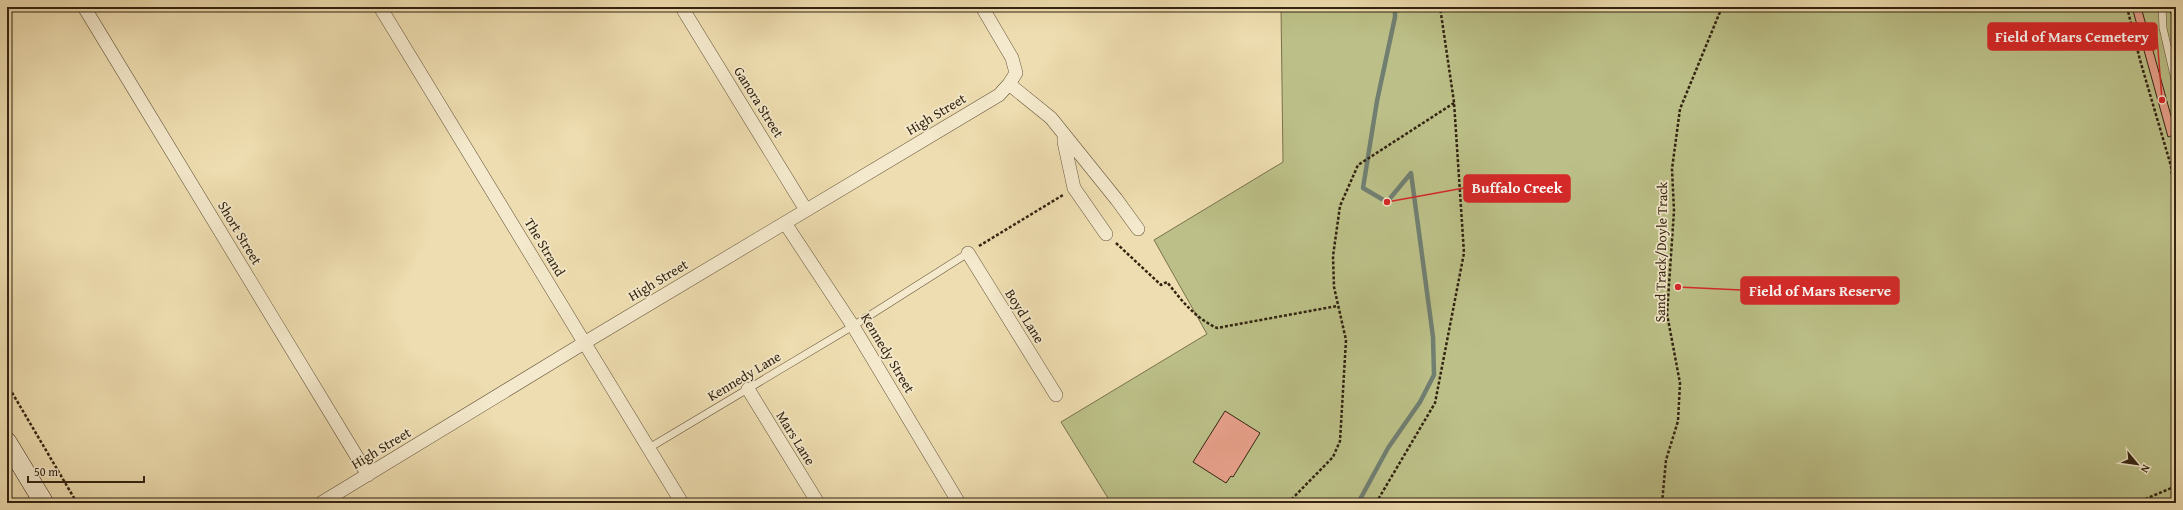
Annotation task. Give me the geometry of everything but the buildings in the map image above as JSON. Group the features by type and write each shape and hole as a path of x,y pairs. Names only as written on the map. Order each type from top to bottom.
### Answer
{"main road":[{"path":"7,442 44,503"}],"street":[{"name":"Short Street","path":"84,7 368,475"},
{"name":"The Strand","path":"380,7 682,503"},
{"path":"982,7 1012,58 1016,73 1009,84 1051,118 1138,229"},
{"name":"Ganora Street","path":"684,11 806,210"},
{"name":"High Street","path":"321,503 584,342 999,95 1009,84"},
{"path":"1064,135 1064,142 1074,188 1106,234"},
{"name":"Kennedy Street","path":"785,223 853,326 959,503"},
{"name":"Boyd Lane","path":"968,253 1056,395"},
{"name":"Mars Lane","path":"748,389 818,503"}],"lane":[{"path":"2162,7 2163,28 2176,84"},
{"path":"853,326 968,253"},
{"name":"Kennedy Lane","path":"648,448 853,326"}],"path":[{"path":"1376,503 1435,403 1464,253 1454,102 1440,7"},
{"name":"Sand Track/Doyle Track","path":"1662,503 1666,460 1678,421 1680,384 1667,314 1674,211 1672,169 1680,109 1722,7"},
{"path":"2127,7 2171,166 2176,211"},
{"path":"1288,503 1333,458 1340,441 1346,340 1337,306 1334,287 1333,256 1340,206 1358,165 1454,102"},
{"path":"968,253 1074,188"},
{"path":"1106,234 1161,285 1167,282 1186,307 1208,324 1217,328 1337,306"},
{"path":"7,384 77,503"},
{"path":"2136,503 2176,486"}],"green space":[{"path":"1281,7 2176,7 2176,503 1111,503 1061,422 1207,334 1154,240 1283,162"}],"waterway":[{"path":"1358,503 1388,448 1420,402 1434,375 1433,337 1411,173 1387,202 1363,188 1377,101 1395,17 1395,7"}],"place":[{"name":"Field of Mars Cemetery","path":"2162,100"},
{"name":"Buffalo Creek","path":"1387,202"},
{"name":"Field of Mars Reserve","path":"1678,287"}]}
